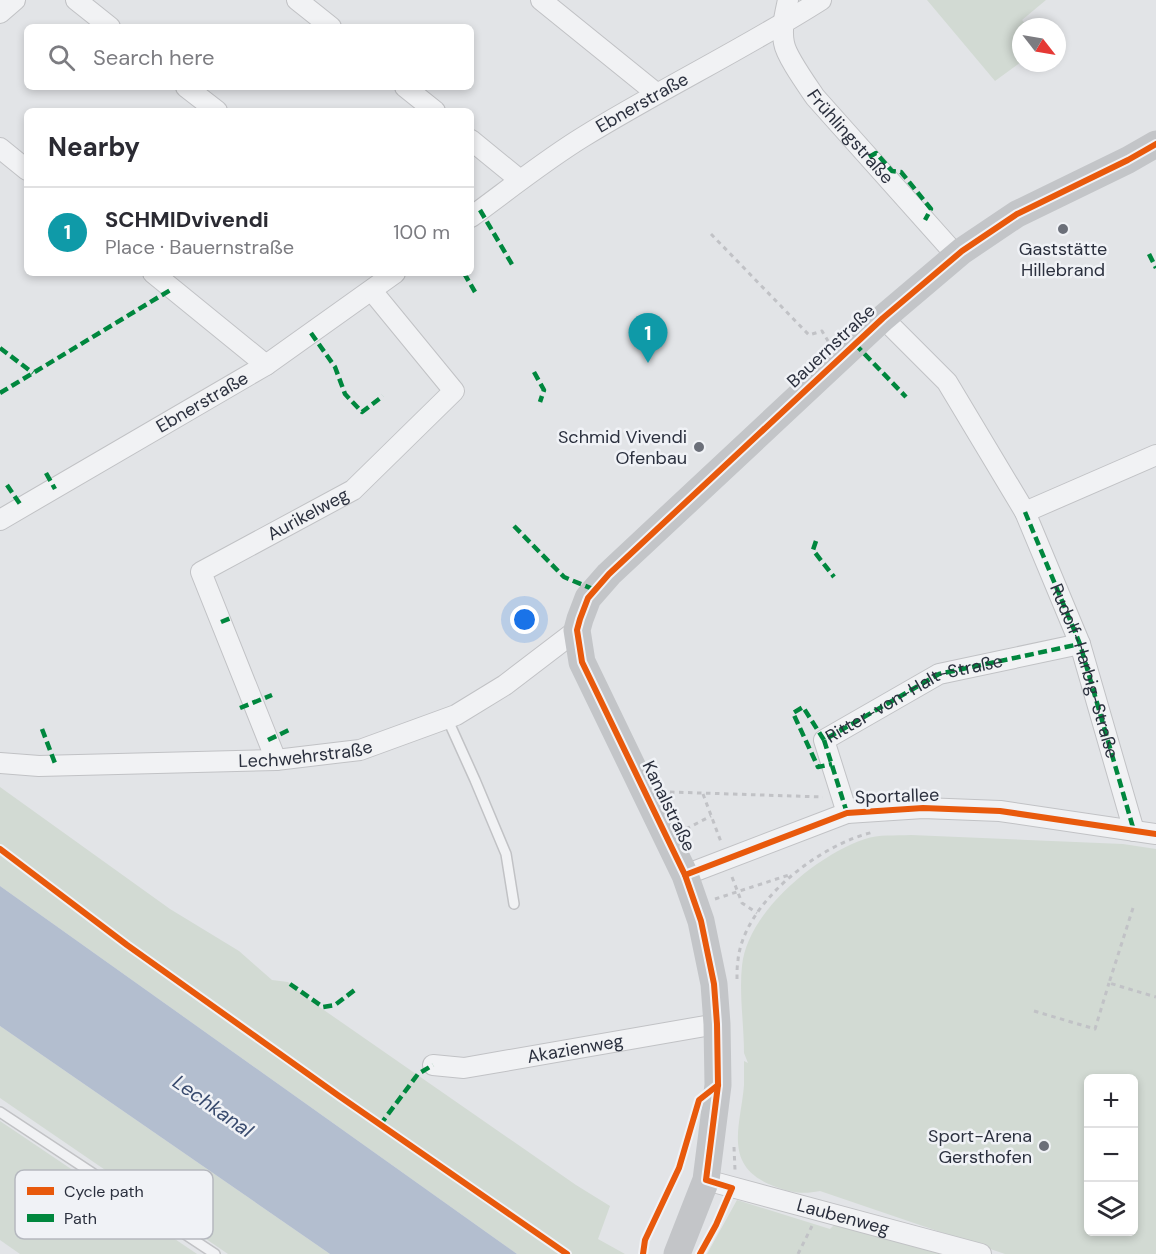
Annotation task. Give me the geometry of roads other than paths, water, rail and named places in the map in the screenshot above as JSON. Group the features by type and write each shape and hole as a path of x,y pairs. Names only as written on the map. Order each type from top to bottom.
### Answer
{"main road":[{"name":"Bauernstraße","path":"577,630 588,598 609,574 883,318 956,255 979,237 1017,214 1156,144"},
{"name":"Kanalstraße","path":"577,630 582,662 685,874 702,925 714,984 718,1086 706,1180 677,1254"}],"street":[{"path":"0,13 15,0"},
{"path":"76,0 106,24"},
{"path":"297,0 327,24"},
{"path":"541,0 656,93"},
{"name":"Frühlingstraße","path":"788,0 784,24 784,45 815,97 956,255"},
{"name":"Ebnerstraße","path":"474,215 581,138 656,93 784,24 821,0"},
{"path":"190,90 213,108"},
{"path":"409,90 431,108"},
{"path":"474,142 520,180"},
{"path":"0,148 24,168"},
{"path":"157,276 266,365"},
{"name":"Ebnerstraße","path":"0,520 266,365 391,276"},
{"name":"Aurikelweg","path":"276,760 201,573 353,490 454,391 372,291"},
{"name":"Rudolf-Harbig-Straße","path":"883,318 947,382 1025,512 1080,644 1134,831"},
{"path":"1025,512 1156,455"},
{"name":"Lechwehrstraße","path":"0,763 39,766 276,760 360,750 456,714 505,685 577,630"},
{"name":"Ritter-von-Halt-Straße","path":"845,805 825,740 939,674 1080,644"},
{"name":"Sportallee","path":"685,874 727,859 845,805 1000,811 1156,834"},
{"name":"Akazienweg","path":"433,1065 464,1068 717,1024"},
{"name":"Laubenweg","path":"706,1180 981,1254"}],"lane":[{"path":"447,718 476,780 506,854 514,904"},
{"path":"0,1112 88,1170"},
{"path":"192,1239 215,1254"}],"water":[{"name":"Lechkanal","path":"0,886 517,1254 330,1254 213,1173 213,1170 208,1170 0,1026"}],"place":[{"name":"Gaststätte Hillebrand","path":"1063,229"},
{"name":"SCHMIDvivendi","path":"648,363"},
{"name":"Schmid Vivendi Ofenbau","path":"699,447"},
{"name":"Sport-Arena Gersthofen","path":"1044,1146"}]}
